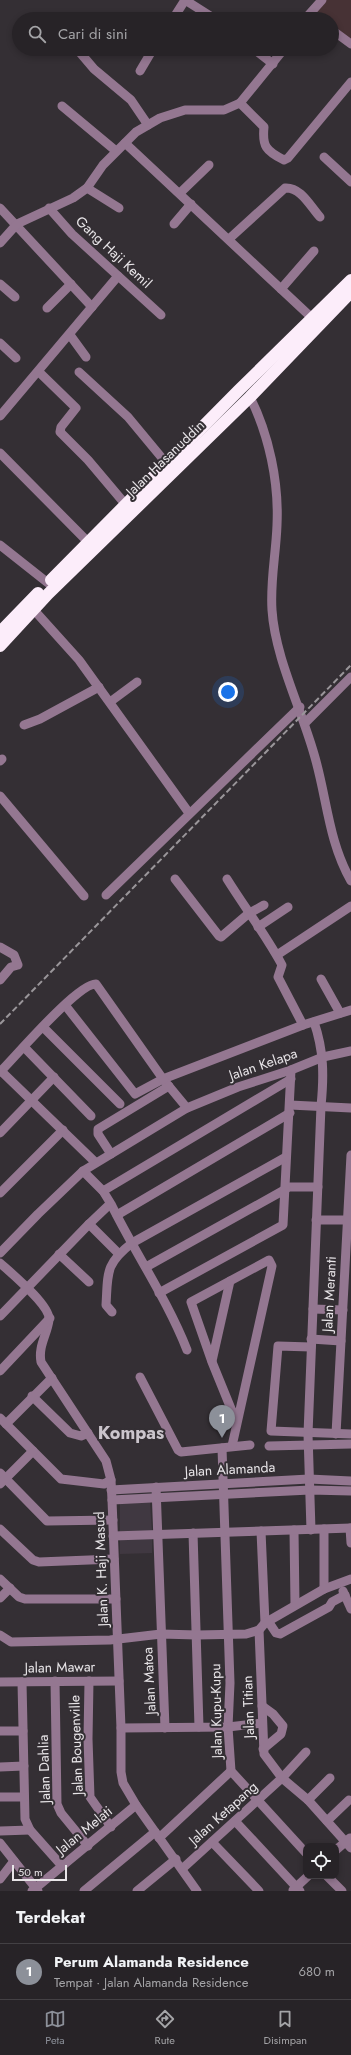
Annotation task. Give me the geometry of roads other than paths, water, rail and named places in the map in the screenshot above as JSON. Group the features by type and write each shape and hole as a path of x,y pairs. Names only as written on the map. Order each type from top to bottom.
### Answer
{"highway":[{"name":"Jalan Hasanuddin","path":"0,632 88,542 351,280"},
{"name":"Jalan Hasanuddin","path":"0,646 34,610 250,397 351,292"}],"street":[{"path":"312,12 322,0"},
{"path":"179,12 188,1 204,12"},
{"path":"339,35 351,44"},
{"path":"83,56 94,69 131,100 148,126"},
{"path":"140,71 150,56"},
{"path":"263,56 273,64"},
{"path":"0,243 17,224 73,198 87,188 116,151 136,132 160,118 185,110 224,110 240,103 279,56"},
{"path":"240,103 264,127 263,140 265,147 284,160 288,158 351,82"},
{"path":"62,106 116,151"},
{"path":"125,143 192,204 312,318"},
{"path":"324,157 351,182"},
{"path":"180,193 209,165"},
{"path":"87,188 119,208"},
{"path":"229,240 285,188 293,188 298,191 320,217"},
{"path":"174,224 192,204"},
{"path":"0,208 17,224 92,307"},
{"name":"Gang Haji Kemil","path":"49,208 72,234 161,316"},
{"path":"281,289 314,251"},
{"path":"0,416 39,372 118,276"},
{"path":"0,284 15,297"},
{"path":"47,308 71,284"},
{"path":"70,335 86,357"},
{"path":"0,343 16,358"},
{"path":"39,372 76,408 61,428 60,432 88,460 126,505"},
{"path":"79,372 128,417 167,464"},
{"path":"250,397 262,422 276,488 277,525 272,579 272,611 284,663 315,755 336,849 351,881"},
{"path":"0,453 88,542"},
{"path":"0,545 48,583"},
{"path":"34,610 79,660 188,813"},
{"path":"305,723 351,677"},
{"path":"110,702 136,682"},
{"path":"24,725 40,719 99,687"},
{"path":"106,894 188,813 300,707"},
{"path":"0,796 84,896"},
{"path":"175,879 218,936 221,937 248,914 264,905"},
{"path":"227,879 282,965 278,977 302,1025"},
{"path":"276,955 351,906"},
{"path":"258,927 288,907"},
{"path":"0,947 14,955 18,966 11,967 0,980"},
{"path":"321,979 340,1013"},
{"path":"96,1162 1,1071 65,1005 89,984 96,984 162,1079 187,1108"},
{"path":"65,1005 135,1094 162,1079 302,1025 351,1010"},
{"path":"311,1530 308,1434 321,1106 324,1070 323,1057 314,1022"},
{"path":"43,1027 120,1104"},
{"path":"24,1047 91,1116"},
{"name":"Jalan Kelapa","path":"0,1253 83,1171 187,1108 238,1087 291,1075 323,1057 351,1053"},
{"path":"159,1293 283,1225 291,1075"},
{"path":"103,1191 291,1075"},
{"path":"0,1133 54,1077"},
{"path":"111,1154 98,1134 98,1129 169,1086"},
{"path":"117,1215 290,1109 321,1106 351,1108"},
{"path":"0,1193 63,1130"},
{"name":"Jalan Meranti","path":"336,1434 341,1341 346,1326 343,1310 349,1220 351,1155"},
{"path":"112,1312 106,1305 108,1272 111,1264 119,1254 132,1243 286,1157"},
{"path":"83,1171 103,1191 117,1215 159,1293 174,1317 187,1350"},
{"path":"146,1267 286,1188 318,1187"},
{"path":"0,1316 59,1254 110,1204"},
{"path":"316,1220 349,1220"},
{"path":"89,1224 119,1254"},
{"path":"59,1254 90,1282"},
{"name":"Jalan Kupu-Kupu","path":"230,1281 267,1260 271,1262 272,1266 247,1383 227,1447 224,1485 230,1683 228,1727 231,1771 303,1850"},
{"path":"0,1263 42,1305 50,1318 0,1371"},
{"path":"212,1362 230,1281"},
{"path":"230,1281 191,1302 212,1362 236,1421"},
{"path":"313,1308 343,1310"},
{"name":"Jalan K. Haji Masud","path":"50,1318 40,1352 42,1362 106,1461 111,1480 120,1680 121,1772 123,1783 136,1805 176,1859 197,1891"},
{"path":"341,1341 278,1346 271,1431 308,1434 351,1434"},
{"path":"140,1377 178,1450 185,1452 250,1445"},
{"path":"52,1378 3,1421 61,1479 104,1484 111,1480"},
{"path":"32,1396 70,1433 81,1436 88,1432"},
{"path":"269,1446 351,1444"},
{"path":"32,1451 2,1479 47,1521 113,1520"},
{"name":"Jalan Alamanda","path":"111,1490 224,1485 309,1479 351,1481"},
{"name":"Jalan Matoa","path":"156,1487 165,1728"},
{"name":"Jalan Alamanda","path":"112,1500 156,1499 310,1490 351,1491"},
{"path":"113,1536 351,1528 351,1543"},
{"path":"0,1529 33,1560 39,1562 114,1559"},
{"path":"324,1529 324,1589"},
{"path":"294,1530 295,1605"},
{"name":"Jalan Titian","path":"261,1531 264,1624 262,1706 263,1749 266,1756 282,1778 308,1800 349,1842"},
{"path":"193,1533 199,1727"},
{"path":"0,1579 19,1597 25,1599 116,1599"},
{"path":"0,1635 11,1642 118,1640 161,1634 246,1634 324,1589 351,1579"},
{"path":"340,1584 347,1596 351,1609"},
{"path":"0,1598 10,1588"},
{"path":"264,1624 278,1634 329,1608 332,1602 347,1596"},
{"path":"286,1610 295,1626"},
{"name":"Jalan Bougenville","path":"88,1680 90,1797 111,1827"},
{"name":"Jalan Mawar","path":"0,1682 120,1680"},
{"name":"Jalan Dahlia","path":"56,1681 57,1804 61,1813 88,1846"},
{"path":"22,1682 25,1819 30,1830 62,1866"},
{"path":"262,1706 273,1714 282,1726 281,1734 263,1749"},
{"path":"121,1728 228,1727 262,1723"},
{"path":"0,1731 23,1731"},
{"name":"Jalan Ketapang","path":"182,1868 282,1778 306,1752"},
{"path":"0,1767 24,1766"},
{"path":"84,1891 157,1835 231,1771"},
{"path":"308,1800 330,1778"},
{"path":"0,1797 24,1797"},
{"path":"327,1821 349,1800"},
{"name":"Jalan Melati","path":"35,1890 136,1805"},
{"path":"235,1821 296,1890 305,1879"},
{"path":"0,1831 30,1830"},
{"path":"212,1842 259,1891"},
{"path":"339,1848 349,1842"},
{"path":"0,1843 35,1890"},
{"path":"137,1891 176,1859"},
{"path":"0,1879 14,1861"},
{"path":"330,1879 342,1891"}],"railway":[{"path":"0,1024 351,665"}],"place":[{"name":"Perum Alamanda Residence","path":"222,1438"}],"district":[{"name":"Kompas","path":"131,1433"}]}
